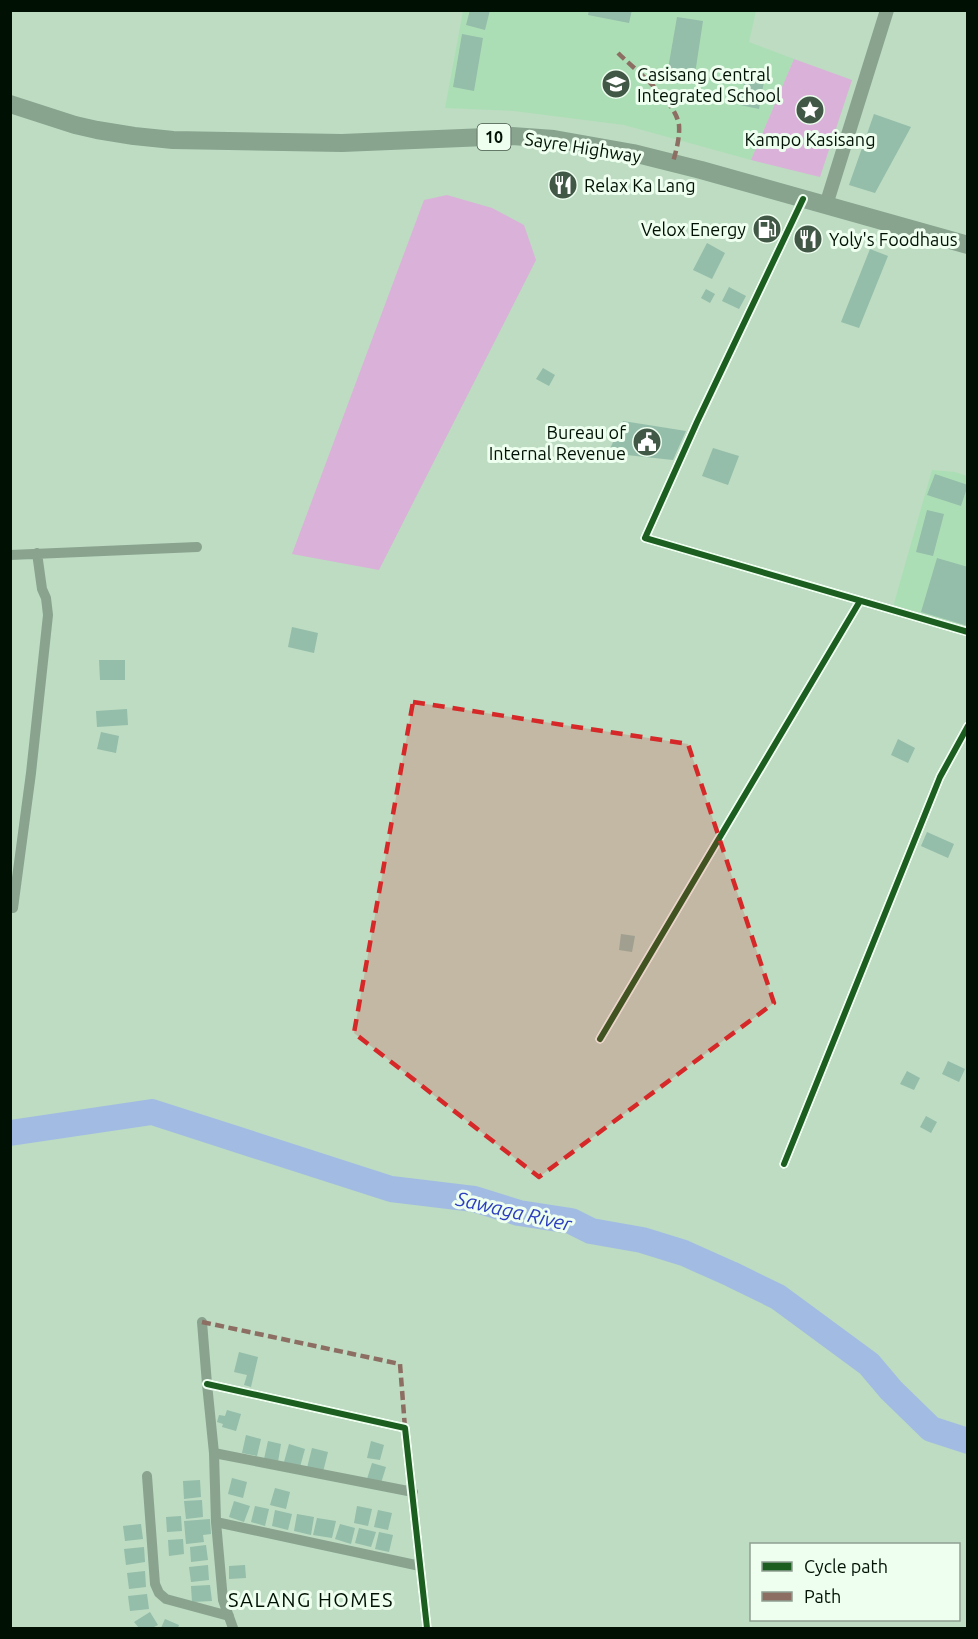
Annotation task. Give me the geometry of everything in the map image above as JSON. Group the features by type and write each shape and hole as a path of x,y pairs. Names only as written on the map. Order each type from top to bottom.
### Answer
{"highway":[{"name":"Sayre Highway","path":"10,104 97,130 173,140 342,143 512,136 554,139 643,155 968,245"}],"street":[{"path":"826,205 887,10"},
{"path":"803,199 697,422 645,538 968,632"},
{"path":"10,555 197,547"},
{"path":"13,908 31,773 48,615 37,553"},
{"path":"600,1039 860,601"},
{"path":"784,1164 940,777 968,726"},
{"path":"202,1322 214,1453 216,1522 223,1600 233,1629"},
{"path":"207,1384 405,1428 427,1629"},
{"path":"214,1453 412,1492"},
{"path":"147,1476 155,1584 159,1593 166,1599 229,1616"},
{"path":"216,1522 420,1566"}],"highlighted area":[{"path":"413,702 688,744 774,1003 539,1177 354,1033"}],"shaded area":[{"name":"Casisang Central Integrated School","path":"463,11 756,11 749,42 794,59 751,160 624,125 514,111 445,108"},
{"path":"794,59 852,80 820,177 751,160"},
{"path":"447,195 492,208 524,225 536,260 379,570 292,554 424,200"},
{"path":"932,470 955,472 967,476 967,631 893,607"}],"building":[{"path":"470,10 490,10 485,30 466,25"},
{"path":"589,10 632,10 629,23 588,15"},
{"path":"677,17 703,21 695,74 668,69"},
{"path":"462,34 483,38 474,91 453,87"},
{"path":"747,67 766,71 759,109 740,105"},
{"path":"874,114 911,127 875,193 849,185"},
{"path":"707,243 725,253 712,279 693,270"},
{"path":"870,249 888,256 859,328 841,322"},
{"path":"729,287 746,296 739,309 722,301"},
{"path":"706,289 715,294 710,303 701,298"},
{"path":"543,368 555,375 549,386 536,379"},
{"name":"Bureau of Internal Revenue","path":"623,421 686,431 673,460 608,453"},
{"path":"713,448 739,456 728,485 702,476"},
{"path":"935,474 968,485 961,506 927,495"},
{"path":"927,510 944,514 933,556 916,552"},
{"path":"937,558 968,567 968,626 921,612"},
{"path":"292,627 318,633 314,653 288,647"},
{"path":"99,660 125,660 125,680 100,680"},
{"path":"127,709 128,725 97,727 96,711"},
{"path":"101,732 119,736 116,753 97,749"},
{"path":"898,739 915,748 908,763 891,755"},
{"path":"927,832 954,844 948,858 921,846"},
{"path":"621,934 635,936 632,952 619,950"},
{"path":"948,1061 965,1069 959,1082 942,1074"},
{"path":"907,1071 920,1078 914,1090 900,1084"},
{"path":"926,1116 937,1122 931,1133 920,1127"},
{"path":"239,1352 258,1357 251,1387 244,1385 247,1375 234,1372"},
{"path":"227,1410 241,1414 236,1431 222,1427 223,1424 217,1422 219,1415 225,1416"},
{"path":"246,1435 261,1439 257,1456 242,1453"},
{"path":"268,1441 281,1444 278,1462 264,1459"},
{"path":"371,1441 384,1445 380,1460 367,1458"},
{"path":"289,1444 305,1449 300,1467 284,1462"},
{"path":"312,1448 328,1452 323,1472 307,1468"},
{"path":"372,1463 386,1467 381,1483 367,1479"},
{"path":"232,1478 247,1482 243,1498 228,1494"},
{"path":"200,1480 201,1497 184,1499 183,1481"},
{"path":"275,1488 290,1492 286,1509 270,1505"},
{"path":"202,1500 203,1517 186,1519 184,1501"},
{"path":"234,1501 250,1506 244,1522 229,1517"},
{"path":"255,1506 269,1509 265,1526 251,1522"},
{"path":"357,1506 372,1509 368,1526 354,1523"},
{"path":"275,1510 292,1514 288,1530 272,1526"},
{"path":"378,1510 392,1513 388,1530 374,1527"},
{"path":"297,1514 314,1517 311,1535 294,1531"},
{"path":"181,1516 182,1531 167,1532 166,1517"},
{"path":"317,1518 336,1521 332,1538 313,1535"},
{"path":"210,1519 211,1534 203,1535 204,1542 186,1544 184,1521"},
{"path":"141,1524 143,1539 125,1541 123,1526"},
{"path":"340,1524 355,1528 351,1544 335,1539"},
{"path":"359,1528 376,1532 371,1547 355,1543"},
{"path":"379,1532 393,1535 389,1552 375,1549"},
{"path":"183,1539 184,1554 169,1556 168,1540"},
{"path":"206,1545 208,1560 191,1562 190,1547"},
{"path":"144,1547 145,1562 126,1565 124,1549"},
{"path":"208,1565 209,1580 191,1582 189,1567"},
{"path":"245,1565 246,1578 229,1579 229,1566"},
{"path":"145,1571 146,1587 129,1589 127,1573"},
{"path":"210,1585 212,1601 192,1602 191,1586"},
{"path":"147,1594 149,1609 130,1611 128,1596"},
{"path":"150,1612 158,1625 152,1628 139,1628 134,1622"},
{"path":"165,1619 179,1625 178,1628 161,1628"}],"waterway":[{"name":"Sawaga River","path":"10,1133 152,1112 391,1189 474,1199 519,1213 571,1221 591,1231 642,1240 684,1253 778,1297 869,1364 891,1390 931,1429 968,1441"}],"marked path":[{"path":"618,53 663,96 676,115 679,135 673,162"},
{"path":"202,1322 400,1364 405,1428"}],"cycle path":[{"path":"803,199 697,422 645,538 968,632"},
{"path":"600,1039 860,601"},
{"path":"784,1164 940,777 968,726"},
{"path":"207,1384 405,1428 427,1628"}],"place":[{"name":"Casisang Central Integrated School","path":"616,84"},
{"name":"Kampo Kasisang","path":"810,110"},
{"name":"Relax Ka Lang","path":"563,185"},
{"name":"Velox Energy","path":"767,229"},
{"name":"Yoly's Foodhaus","path":"808,239"},
{"name":"Bureau of Internal Revenue","path":"647,442"}],"district":[{"name":"SALANG HOMES","path":"311,1599"}]}
